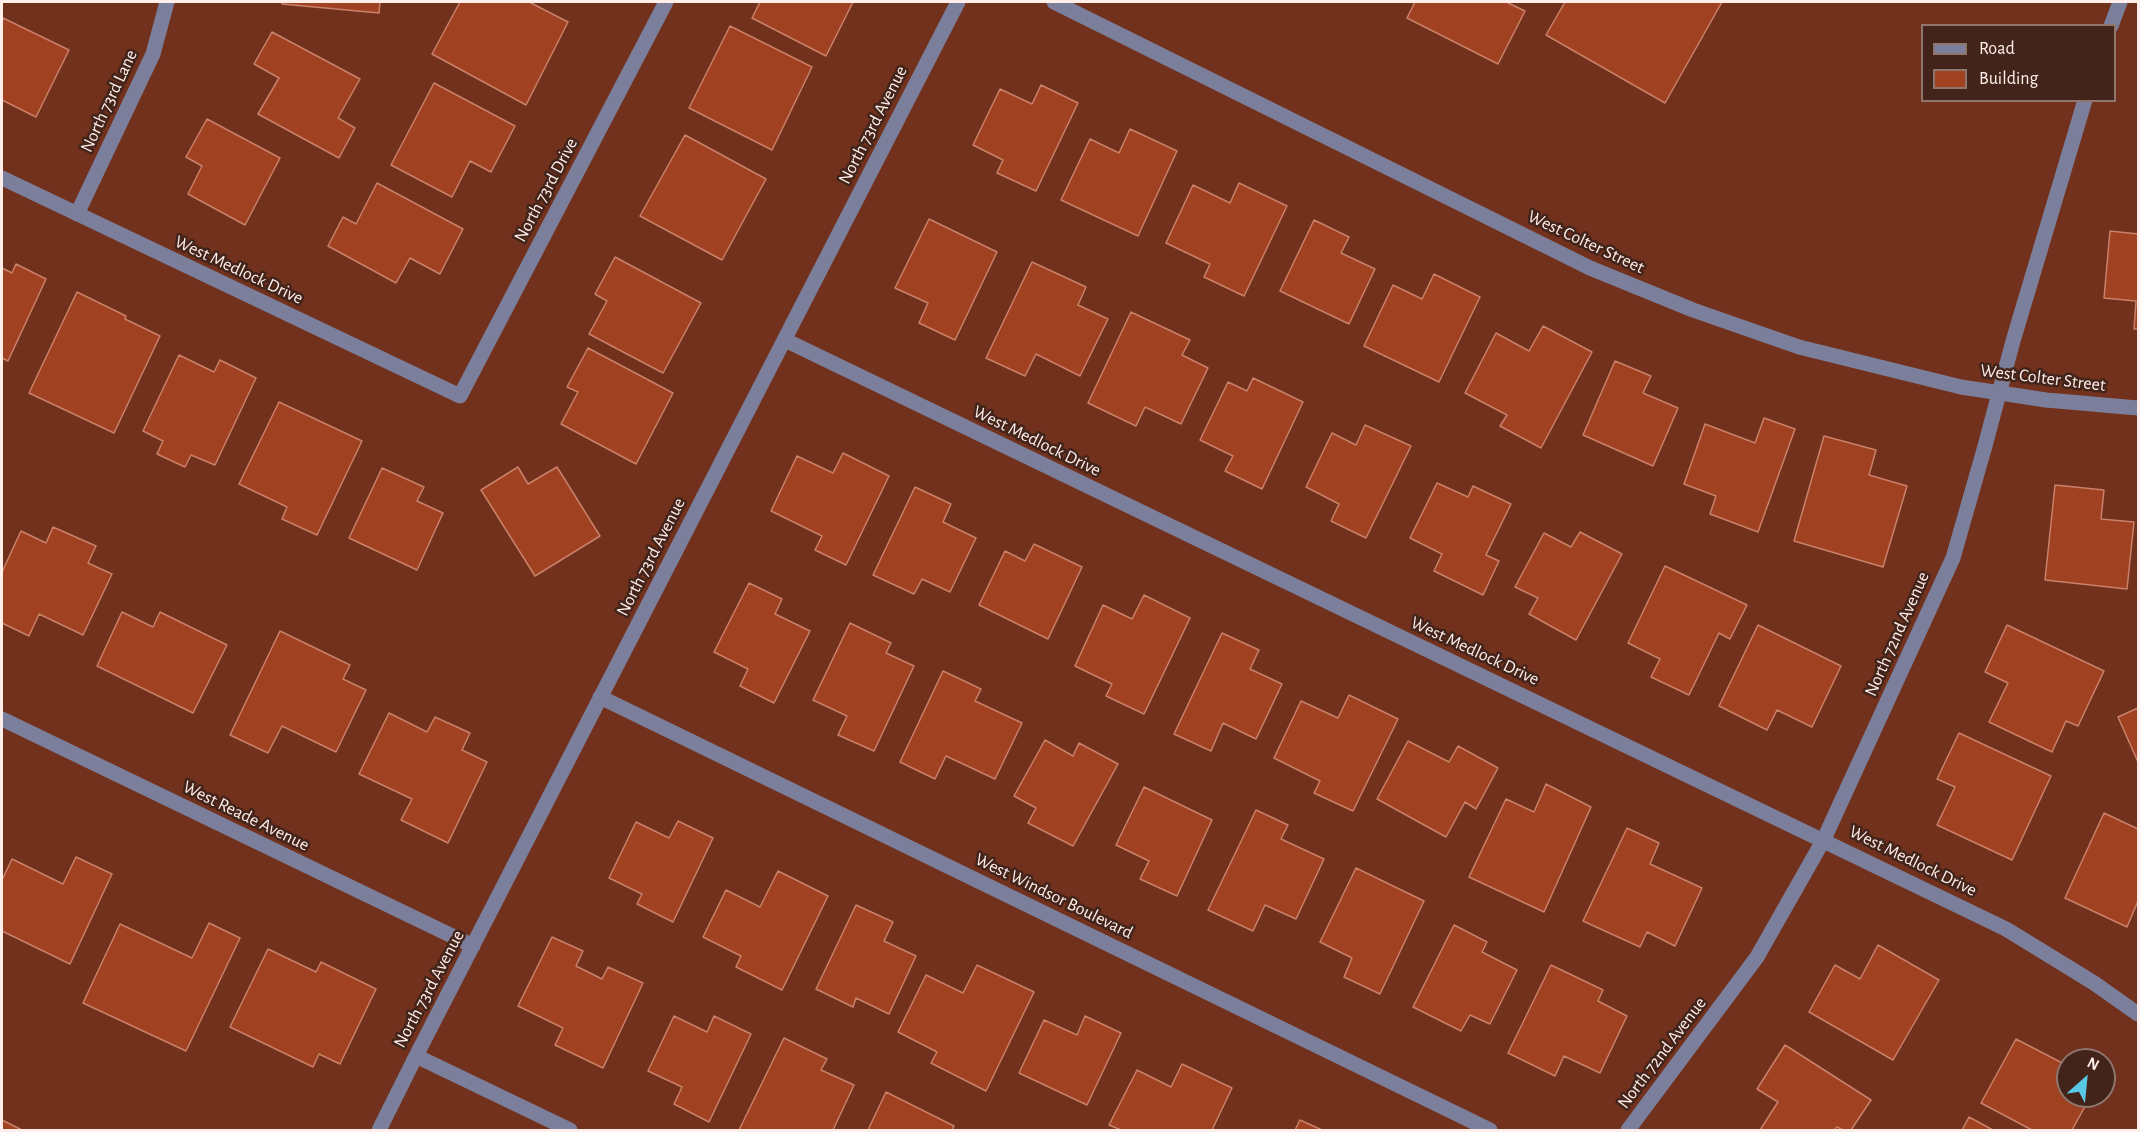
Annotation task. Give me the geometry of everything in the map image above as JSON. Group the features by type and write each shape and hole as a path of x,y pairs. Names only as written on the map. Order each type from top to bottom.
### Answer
{"street":[{"name":"North 73rd Lane","path":"77,214 153,54 167,2"},
{"name":"North 73rd Drive","path":"460,396 666,2"},
{"name":"North 73rd Avenue","path":"379,1131 958,2"},
{"name":"West Colter Street","path":"1054,2 1590,268 1693,310 1799,347 1961,387 1999,394 2139,408"},
{"path":"2112,24 2120,2"},
{"name":"North 72nd Avenue","path":"1628,1131 1757,957 1824,840 1953,558 2013,340 2084,102"},
{"name":"West Medlock Drive","path":"2,178 460,396"},
{"name":"West Medlock Drive","path":"785,340 2006,929 2094,982 2139,1014"},
{"name":"West Windsor Boulevard","path":"600,697 1490,1131"},
{"name":"West Reade Avenue","path":"2,720 473,946"},
{"path":"416,1056 570,1131"}],"building":[{"path":"282,2 380,2 379,13 282,4"},
{"path":"460,2 529,2 568,22 526,105 432,54"},
{"path":"760,2 853,2 826,56 752,18"},
{"path":"1415,2 1506,2 1525,11 1498,64 1407,18"},
{"path":"1565,2 1722,2 1665,103 1546,35"},
{"path":"3,18 69,50 36,117 2,100"},
{"path":"730,26 812,67 772,150 689,108"},
{"path":"272,32 360,79 338,118 355,128 339,158 258,114 279,78 254,64"},
{"path":"434,83 515,126 491,172 470,161 452,197 391,165"},
{"path":"1041,85 1078,103 1036,191 997,173 1003,160 973,145 1000,89 1032,104"},
{"path":"207,119 280,158 245,225 188,194 202,166 186,157"},
{"path":"1130,129 1177,151 1138,236 1061,200 1090,139 1119,153"},
{"path":"685,135 766,179 722,260 640,216"},
{"path":"377,183 463,229 440,274 410,258 396,283 328,246 343,217 356,224"},
{"path":"1239,183 1287,206 1244,296 1204,277 1210,264 1166,243 1193,185 1230,203"},
{"path":"929,219 997,252 955,340 919,323 928,303 895,288"},
{"path":"1314,220 1349,237 1341,253 1375,269 1349,324 1280,291"},
{"path":"2110,231 2138,234 2138,329 2134,329 2136,301 2104,298"},
{"path":"615,257 701,303 663,373 589,334 607,301 595,294"},
{"path":"1032,262 1086,287 1078,305 1108,319 1080,376 1036,354 1025,376 986,358"},
{"path":"16,264 46,279 8,361 2,358 2,268 12,273"},
{"path":"1434,274 1480,297 1439,382 1364,346 1393,285 1422,299"},
{"path":"77,292 160,336 114,433 29,393"},
{"path":"1131,312 1190,340 1182,355 1208,368 1181,424 1145,407 1136,426 1088,403"},
{"path":"1543,326 1592,352 1541,448 1500,426 1507,415 1465,393 1496,333 1529,351"},
{"path":"588,348 673,393 636,464 561,424 578,392 567,387"},
{"path":"179,355 214,372 220,360 256,378 215,465 191,455 185,467 157,454 163,441 143,431"},
{"path":"1615,361 1651,376 1643,393 1678,408 1653,466 1583,435"},
{"path":"1253,378 1303,402 1262,489 1225,471 1233,456 1200,440 1228,382 1247,391"},
{"path":"279,402 362,441 317,535 282,519 287,507 239,484"},
{"path":"1764,418 1795,429 1758,532 1710,514 1716,496 1684,484 1705,424 1755,443"},
{"path":"1365,425 1411,446 1366,538 1331,521 1339,504 1306,487 1332,433 1356,445"},
{"path":"1824,436 1876,450 1869,475 1907,486 1883,567 1794,541"},
{"path":"843,453 889,476 846,565 815,550 822,536 771,511 797,456 833,473"},
{"path":"518,467 528,484 557,467 600,536 535,576 481,490"},
{"path":"382,468 424,487 417,501 443,513 417,570 349,538"},
{"path":"1437,483 1468,497 1473,486 1511,504 1486,555 1499,561 1483,595 1434,571 1442,554 1410,538"},
{"path":"2055,485 2104,490 2101,519 2134,522 2127,589 2045,580"},
{"path":"915,487 951,504 943,522 976,538 950,592 922,579 914,594 873,575"},
{"path":"53,527 96,546 88,563 112,574 83,635 39,614 29,636 2,623 2,572 21,531 46,543"},
{"path":"1580,532 1622,554 1576,640 1529,614 1538,598 1515,587 1544,533 1571,547"},
{"path":"1034,544 1082,567 1048,639 979,605 1005,551 1025,561"},
{"path":"1665,566 1747,605 1730,639 1719,633 1689,695 1651,677 1660,659 1628,643"},
{"path":"749,583 782,599 775,614 810,631 774,703 740,686 748,669 714,652"},
{"path":"1144,595 1190,618 1144,714 1106,696 1112,684 1075,666 1103,605 1132,619"},
{"path":"122,612 153,627 160,612 227,645 193,713 97,666"},
{"path":"850,623 891,643 886,653 914,666 874,751 838,735 847,716 813,700"},
{"path":"1758,625 1841,666 1812,727 1777,710 1767,730 1719,706"},
{"path":"2007,625 2104,671 2078,726 2066,721 2052,752 1989,722 2008,683 1985,672"},
{"path":"280,631 350,665 343,679 366,690 336,752 282,726 268,753 230,735"},
{"path":"1222,633 1259,650 1250,669 1282,684 1256,739 1223,723 1211,751 1174,734"},
{"path":"943,671 981,689 975,701 1022,723 995,779 946,756 935,779 900,762"},
{"path":"1349,695 1398,719 1353,811 1314,793 1320,781 1274,758 1301,701 1338,718"},
{"path":"2138,708 2138,762 2118,717"},
{"path":"389,713 427,732 435,717 470,733 462,750 487,762 448,843 401,820 412,799 359,774"},
{"path":"1959,733 2051,776 2012,860 1937,825 1955,787 1937,779"},
{"path":"1045,740 1073,756 1079,743 1118,764 1073,846 1028,823 1036,808 1014,796"},
{"path":"1408,741 1449,762 1458,746 1498,768 1476,809 1465,802 1446,837 1377,799"},
{"path":"1546,784 1591,807 1544,912 1469,877 1506,799 1534,812"},
{"path":"1144,787 1212,820 1177,896 1140,879 1149,861 1116,845"},
{"path":"1256,810 1288,825 1281,839 1324,859 1296,919 1265,905 1253,931 1208,910"},
{"path":"2104,813 2138,829 2138,901 2127,927 2065,898"},
{"path":"678,821 713,838 673,922 637,904 642,894 609,878 636,822 669,838"},
{"path":"1627,828 1659,843 1650,864 1702,888 1675,946 1647,932 1640,947 1583,921"},
{"path":"76,857 112,874 70,964 2,931 2,880 12,859 63,884"},
{"path":"1356,868 1424,901 1380,994 1344,977 1352,958 1320,942"},
{"path":"778,871 828,896 782,990 736,967 741,956 703,937 726,890 760,907"},
{"path":"856,905 893,922 884,941 916,956 889,1014 856,998 853,1007 816,989"},
{"path":"209,923 240,938 186,1051 83,1003 120,924 192,958"},
{"path":"1454,925 1487,942 1482,952 1517,970 1490,1024 1470,1015 1461,1031 1413,1007"},
{"path":"552,937 583,951 576,966 602,979 608,967 643,983 603,1068 555,1045 563,1028 518,1006"},
{"path":"1878,945 1939,980 1893,1060 1809,1012 1835,965 1860,979"},
{"path":"268,949 316,972 321,962 376,989 340,1064 319,1054 313,1067 230,1027"},
{"path":"977,965 1034,992 986,1091 931,1063 937,1052 898,1032 926,975 963,993"},
{"path":"1551,965 1603,990 1598,1001 1627,1016 1600,1073 1564,1056 1555,1076 1508,1053"},
{"path":"674,1016 707,1032 714,1016 751,1034 709,1122 674,1104 682,1087 648,1071"},
{"path":"1085,1016 1121,1033 1087,1105 1019,1073 1044,1020 1077,1035"},
{"path":"784,1038 827,1059 821,1070 854,1085 833,1130 739,1130"},
{"path":"2016,1039 2056,1060 2056,1108 2084,1108 2072,1130 2032,1130 1981,1103"},
{"path":"1785,1045 1871,1100 1851,1130 1837,1127 1834,1130 1760,1130 1778,1102 1757,1089"},
{"path":"1182,1064 1232,1088 1212,1130 1121,1130 1109,1125 1137,1070 1171,1087"},
{"path":"886,1092 954,1126 952,1130 868,1130"},
{"path":"1969,1117 1993,1130 1962,1130"},
{"path":"2,1120 22,1130 2,1130"},
{"path":"1300,1120 1322,1130 1295,1130"}]}
